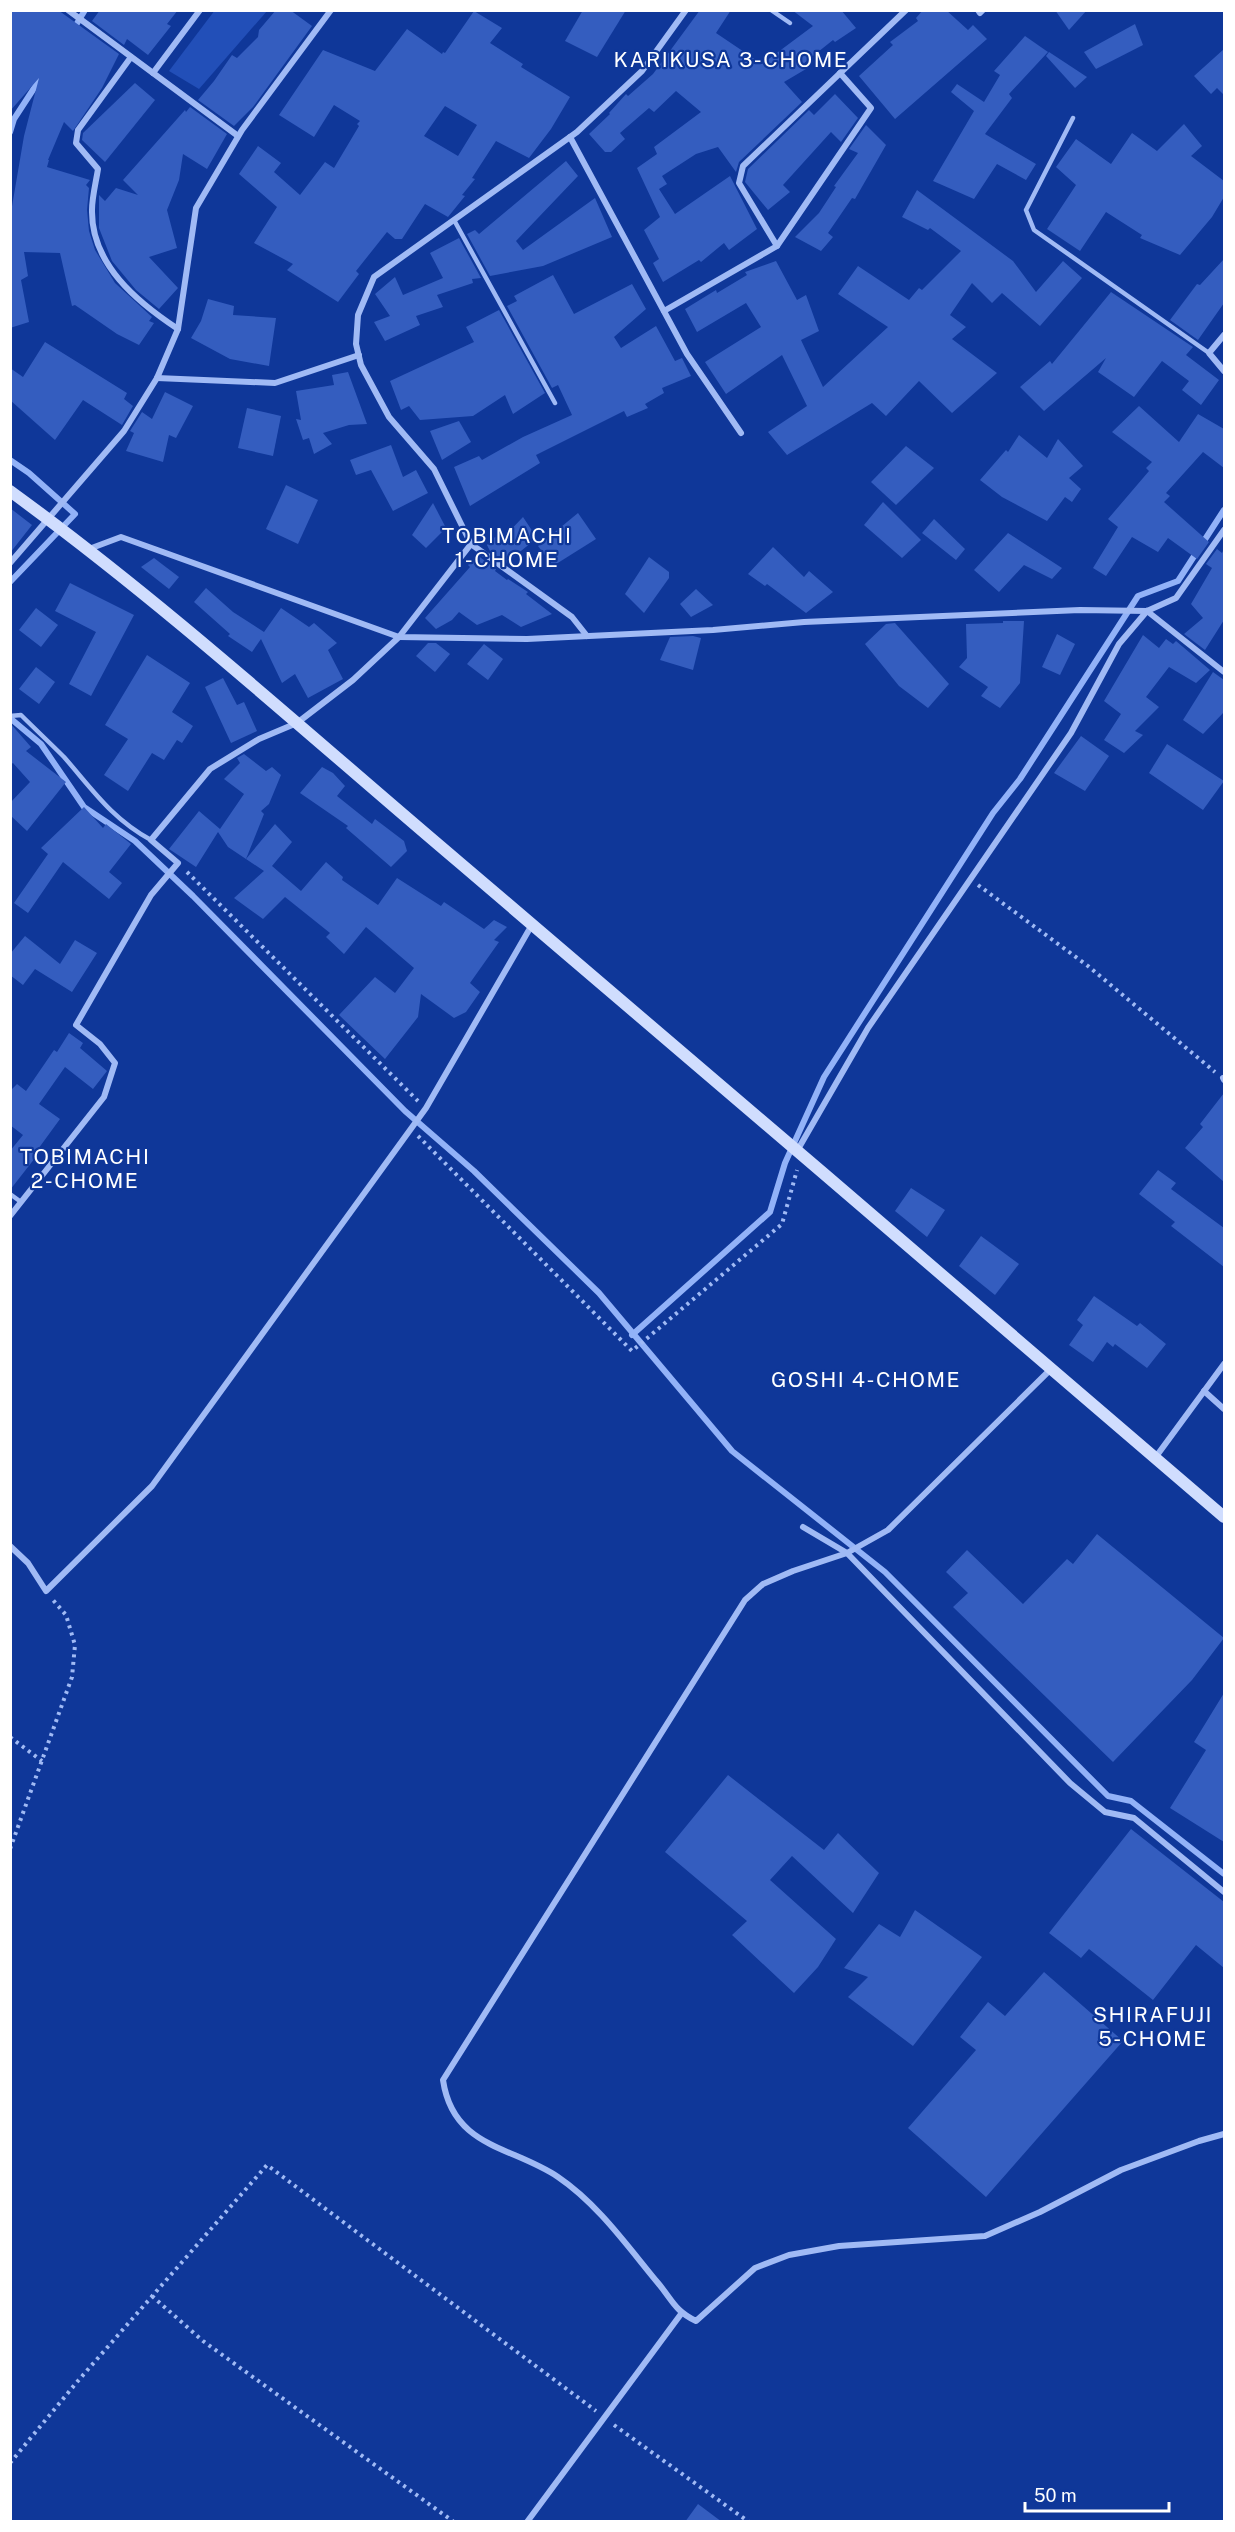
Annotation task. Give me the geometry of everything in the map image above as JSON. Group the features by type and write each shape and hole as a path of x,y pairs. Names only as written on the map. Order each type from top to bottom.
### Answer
{"street":[{"path":"68,10 238,136"},
{"path":"153,73 200,10"},
{"path":"10,563 124,431 157,378 178,329 196,208 238,136 331,10"},
{"path":"587,636 572,617 471,544 434,469 389,417 361,365 356,344 358,315 374,277 570,137 642,71 686,10"},
{"path":"777,246 739,183 743,166 906,10"},
{"path":"978,10 980,13 983,10"},
{"path":"131,57 78,130 76,143 98,169 92,212 97,239 114,277 151,311 178,329"},
{"path":"664,311 777,246 871,108 840,73"},
{"path":"570,137 687,354 741,433"},
{"path":"1224,335 1209,353 1224,371"},
{"path":"157,378 275,383 359,355"},
{"path":"10,491 89,549 168,614 533,922 586,971 1224,1517"},
{"path":"89,549 121,537 399,637 527,639 713,630 804,622 1080,610 1147,611 1176,598 1224,530"},
{"path":"10,1216 104,1097 115,1063 100,1044 75,1025 151,895 178,863 151,840 210,769 259,739 297,723 353,680 399,637 471,544"},
{"path":"1147,611 1224,672"},
{"path":"797,1152 868,1028 1071,733 1119,644 1147,611"},
{"path":"10,1546 28,1563 46,1591 152,1486 426,1108 533,922"},
{"path":"1155,1458 1224,1364"},
{"path":"1051,1368 888,1530 847,1553 793,1571 763,1584 745,1600 442,2080 446,2099 456,2119 481,2140 558,2177 592,2206 669,2296 681,2314 696,2321 755,2268 789,2255 839,2246 985,2236 1040,2212 1121,2170 1224,2134"},
{"path":"1204,1391 1224,1409"},
{"path":"803,1527 847,1553 1070,1783 1105,1812 1134,1818 1224,1892"},
{"path":"527,2522 681,2314"}],"lane":[{"path":"771,10 790,23"},
{"path":"1073,118 1026,210 1034,230 1209,353"},
{"path":"454,220 555,403"},
{"path":"10,716 21,715 64,758 98,799 138,833 151,840"},
{"path":"10,1194 21,1202"}],"path":[{"path":"178,863 426,1108"},
{"path":"970,879 1088,966 1224,1079"},
{"path":"411,1128 632,1351 782,1224 797,1175 797,1152"},
{"path":"10,1849 72,1677 75,1645 66,1616 46,1591"},
{"path":"10,1737 42,1761"},
{"path":"10,2463 267,2165 604,2418 750,2522"},
{"path":"152,2296 203,2341 454,2522"}],"shaded area":[{"path":"215,10 267,11 199,89 169,71"}],"building":[{"path":"10,10 58,10 119,54 102,88 73,131 64,122 47,167 90,180 86,185 89,188 87,210 89,231 95,250 115,283 152,317 149,321 154,323 139,345 117,334 75,305 72,306 60,253 24,252 28,276 21,280 29,322 10,328 10,218 24,136 39,78 10,111"},
{"path":"100,10 178,10 167,24 171,26 148,55 127,39 124,45 92,21"},
{"path":"276,10 290,10 312,26 253,107 234,126 198,100 232,55 237,58 258,37 259,30"},
{"path":"583,10 626,10 597,57 565,41"},
{"path":"700,10 731,10 716,33 762,64 813,26 792,10 841,10 856,28 835,42 833,40 803,64 806,69 784,82 802,102 739,162 736,172 718,147 696,154 662,176 667,184 659,189 675,214 730,176 757,229 729,250 724,243 701,262 699,260 663,282 653,263 659,259 644,230 660,217 637,168 657,154 654,147 701,112 676,91 654,112 649,108 620,133 625,139 611,152 605,152 589,134 610,114 626,94 628,96 653,74"},
{"path":"923,10 946,10 968,30 973,25 987,39 895,119 859,76 893,45 890,42 918,21 916,18"},
{"path":"1055,10 1087,10 1069,30"},
{"path":"474,11 502,28 490,43 523,64 521,67 570,97 551,129 529,158 496,141 472,178 475,179 462,195 465,196 448,217 425,204 402,239 395,239 387,232 356,271 359,274 338,302 287,270 293,264 254,243 277,207 239,174 258,146 281,163 274,172 300,195 325,162 334,168 360,121 334,105 314,137 279,115 323,50 375,71 407,29 442,54 445,53","holes":["445,106 477,125 458,156 424,136"]},
{"path":"1135,24 1143,45 1096,69 1084,52"},
{"path":"1025,36 1048,52 1009,94 1012,98 985,134 1036,164 1026,180 997,164 974,199 933,181 974,111 951,92 957,84 984,102 1000,75 994,71"},
{"path":"1224,49 1224,95 1217,88 1211,94 1194,76"},
{"path":"1049,52 1087,77 1075,88 1046,56"},
{"path":"135,83 155,100 105,162 82,140 83,133"},
{"path":"835,94 858,118 841,142 831,132 783,185 790,192 768,210 745,182 748,169 809,110 814,115"},
{"path":"190,107 227,134 207,169 183,154 179,180 167,210 177,248 149,257 178,288 159,309 136,290 112,261 99,228 99,195 105,201 116,188 138,195 123,180"},
{"path":"1184,124 1202,146 1191,156 1224,181 1224,197 1212,217 1180,255 1140,238 1142,235 1106,212 1080,251 1047,229 1076,185 1056,167 1076,139 1111,164 1132,133 1157,151"},
{"path":"866,125 886,145 855,199 852,198 828,233 833,237 821,251 795,237 819,213 836,187 834,186 858,153 849,149"},
{"path":"566,161 578,176 516,241 523,250 595,198 612,237 543,266 490,276 467,234 475,230 479,234"},
{"path":"917,190 1013,261 1036,292 1063,261 1082,278 1040,326 1002,293 992,303 972,283 950,315 966,327 952,339 997,373 952,413 919,381 886,416 872,403 787,455 768,432 807,406 782,355 726,394 705,362 761,327 746,303 697,332 685,309 747,275 745,272 776,261 797,300 806,295 819,331 801,340 823,387 888,327 838,294 858,266 909,300 919,288 922,290 961,251 930,228 928,230 902,217"},
{"path":"459,238 481,278 472,279 473,283 437,295 443,307 416,316 420,325 385,341 374,322 390,316 375,294 395,277 403,295 443,278 430,253"},
{"path":"1224,259 1224,303 1198,340 1170,320 1197,284 1200,285"},
{"path":"553,275 574,314 632,284 646,309 614,337 621,348 656,326 675,361 682,358 691,376 662,388 664,393 645,404 648,408 627,417 624,411 536,455 540,463 470,506 454,467 479,456 482,460 523,437 572,415 558,385 552,388 507,306 517,301 514,296"},
{"path":"1111,292 1193,347 1186,355 1219,380 1201,405 1182,390 1189,381 1162,361 1134,397 1098,372 1106,358 1044,411 1020,387 1050,361 1052,364"},
{"path":"208,299 234,306 233,315 276,318 269,366 230,359 191,338 201,321"},
{"path":"499,310 545,393 513,414 505,395 473,416 420,420 409,406 401,410 390,381 474,342 466,327"},
{"path":"45,342 127,393 124,399 133,406 122,425 83,400 55,440 10,400 10,368 23,377"},
{"path":"348,372 367,424 349,425 323,433 332,444 314,454 309,438 303,440 296,419 301,420 296,391 334,385 332,375"},
{"path":"165,392 193,406 176,438 169,435 163,462 126,451 134,433 130,431 142,412 152,419"},
{"path":"1139,406 1179,442 1198,414 1224,429 1224,468 1203,452 1166,493 1170,496 1164,502 1209,542 1197,559 1168,538 1158,552 1132,537 1106,576 1093,568 1118,527 1108,519 1149,471 1146,468 1152,462 1112,432"},
{"path":"247,408 281,416 273,456 238,448"},
{"path":"459,421 471,442 442,460 430,431"},
{"path":"1019,435 1047,458 1058,439 1083,466 1069,478 1081,489 1072,502 1065,497 1047,521 1002,497 980,480 1006,450 1008,452"},
{"path":"391,445 403,477 416,470 428,493 393,511 371,470 356,475 350,460"},
{"path":"906,446 934,468 896,505 871,482"},
{"path":"286,485 318,500 298,544 266,529"},
{"path":"883,502 921,540 902,558 864,525"},
{"path":"433,503 446,528 426,548 412,535"},
{"path":"10,508 32,525 10,553"},
{"path":"578,513 596,539 553,566 538,546"},
{"path":"523,517 537,538 506,563 490,551 487,545 495,537 505,536"},
{"path":"934,519 965,549 956,560 922,533"},
{"path":"1008,533 1062,568 1052,579 1024,565 999,592 974,570"},
{"path":"773,547 804,577 809,571 833,592 806,613 767,584 765,586 748,574"},
{"path":"1217,549 1222,553 1224,549 1224,620 1205,650 1184,634 1203,618 1191,604 1212,568 1206,564"},
{"path":"477,555 507,580 528,592 526,594 552,614 521,627 502,615 477,625 459,612 452,620 436,629 425,618 470,567 468,565"},
{"path":"649,557 669,572 669,578 644,613 625,594"},
{"path":"154,558 179,577 169,589 141,567"},
{"path":"70,583 134,615 91,696 69,684 96,632 55,611"},
{"path":"206,588 233,612 264,632 281,608 309,627 314,623 337,643 328,650 343,679 308,698 295,674 282,683 261,639 252,652 228,636 230,634 194,602"},
{"path":"696,589 713,605 691,617 680,604"},
{"path":"36,608 58,625 41,647 19,630"},
{"path":"1003,621 1024,621 1020,683 1000,708 981,696 988,687 959,667 967,658 966,624 1003,623"},
{"path":"895,623 949,684 928,708 899,686 865,644 886,624"},
{"path":"1057,634 1075,644 1060,675 1042,667"},
{"path":"1143,635 1159,648 1166,639 1173,644 1176,641 1210,670 1196,683 1169,667 1146,697 1159,707 1135,731 1143,735 1124,753 1104,740 1121,714 1104,701"},
{"path":"670,637 701,638 693,670 660,660"},
{"path":"428,643 436,643 450,654 435,672 416,656"},
{"path":"484,644 503,659 488,680 467,664"},
{"path":"147,655 190,683 172,712 193,726 182,743 177,740 164,760 152,753 128,791 104,775 128,739 105,725"},
{"path":"36,667 55,682 39,704 19,689"},
{"path":"1213,672 1224,680 1224,712 1203,734 1183,720"},
{"path":"223,678 237,705 244,702 257,731 231,743 205,687"},
{"path":"10,723 31,747 26,751 66,782 27,831 10,815 10,803 30,782 13,763 10,765"},
{"path":"1081,736 1109,756 1085,791 1054,773"},
{"path":"1167,744 1224,781 1203,810 1149,773"},
{"path":"244,754 266,771 272,767 281,775 269,804 261,811 264,814 246,859 228,847 218,832 196,867 169,849 199,811 220,829 244,794 224,779 240,763 237,758"},
{"path":"322,767 333,773 345,786 337,796 372,824 375,819 404,841 407,851 391,867 346,828 348,826 300,793"},
{"path":"84,807 103,828 106,824 131,844 109,872 122,883 109,899 63,862 28,913 14,903 48,854 41,848"},
{"path":"275,824 292,842 272,866 301,891 326,862 343,877 342,880 378,905 397,878 441,906 444,902 484,929 494,920 507,927 494,940 499,942 470,983 480,992 466,1012 454,1018 421,994 418,1017 385,1059 339,1015 375,977 395,993 414,968 366,927 344,954 326,937 330,933 285,897 263,919 234,898 264,871 246,859"},
{"path":"25,936 60,964 75,940 97,953 72,992 35,969 23,985 10,975 10,954"},
{"path":"69,1033 83,1043 80,1048 107,1071 93,1089 65,1067 39,1104 60,1119 33,1156 35,1158 10,1190 10,1151 23,1135 10,1125 10,1091 17,1084 26,1091 54,1050 57,1052"},
{"path":"1224,1093 1224,1182 1185,1148 1203,1127 1200,1124"},
{"path":"1158,1170 1176,1183 1171,1189 1224,1228 1224,1267 1171,1226 1175,1222 1139,1194"},
{"path":"911,1188 945,1210 927,1237 895,1211"},
{"path":"981,1236 1019,1264 995,1295 959,1266"},
{"path":"1094,1296 1137,1326 1140,1323 1166,1344 1147,1368 1115,1344 1113,1347 1107,1342 1093,1362 1069,1345 1083,1325 1077,1320"},
{"path":"1097,1534 1224,1638 1192,1680 1113,1762 953,1607 968,1593 946,1572 967,1550 1023,1604 1067,1559 1073,1564"},
{"path":"1224,1693 1224,1842 1170,1808 1206,1750 1194,1742"},
{"path":"728,1775 824,1850 838,1833 879,1873 853,1913 792,1856 770,1880 836,1939 818,1967 794,1993 732,1935 747,1921 665,1852"},
{"path":"1131,1829 1224,1902 1224,1968 1196,1945 1153,2000 1089,1949 1081,1958 1049,1933"},
{"path":"915,1910 982,1957 913,2046 848,1997 868,1977 844,1968 879,1924 900,1937"},
{"path":"1044,1972 1123,2041 986,2197 908,2128 976,2050 960,2037 988,2002 1005,2016"},
{"path":"698,2504 722,2522 685,2522"}],"waterway":[{"path":"73,30 85,10"},
{"path":"10,132 14,119 42,76"},
{"path":"10,460 29,473 75,514 10,582"},
{"path":"632,1335 770,1212 785,1163 824,1077 993,813 1020,779 1138,596 1178,581 1224,510"},
{"path":"10,718 41,744 84,807 135,841 193,896 405,1111 474,1171 599,1293 732,1451 885,1572 1108,1796 1131,1801 1224,1874"}],"district":[{"name":"KARIKUSA 3-CHOME","path":"731,59"},
{"name":"TOBIMACHI 1-CHOME","path":"507,547"},
{"name":"TOBIMACHI 2-CHOME","path":"85,1168"},
{"name":"GOSHI 4-CHOME","path":"866,1379"},
{"name":"SHIRAFUJI 5-CHOME","path":"1153,2026"}]}
